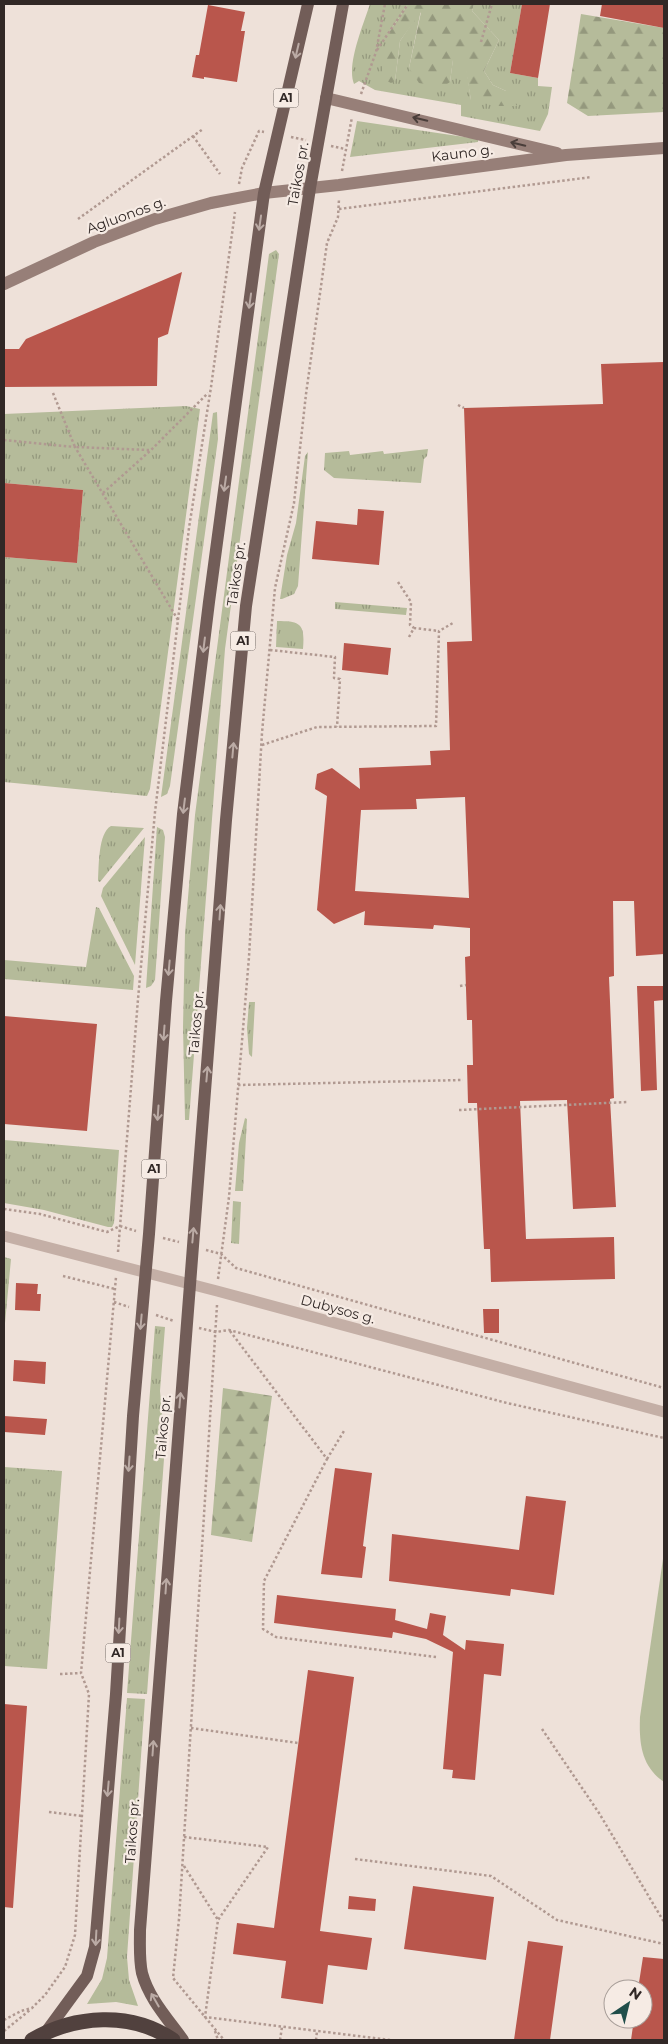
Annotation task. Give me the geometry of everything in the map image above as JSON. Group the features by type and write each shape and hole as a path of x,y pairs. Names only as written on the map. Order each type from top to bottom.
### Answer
{"highway":[{"name":"A1","path":"32,2040 46,2032 77,2021 110,2019 142,2025 173,2040"}],"main road":[{"name":"Taikos pr.","path":"46,2032 87,1976 95,1947 116,1694 130,1442 146,1273 166,1001 183,814 264,193 308,4"},
{"name":"Taikos pr.","path":"183,2040 156,2003 147,1986 142,1972 140,1930 186,1324 216,965 226,820 246,606 310,188 343,4"},
{"path":"326,98 566,155"},
{"name":"Kauno g.","path":"264,193 566,155 664,148"},
{"name":"Agluonos g.","path":"4,284 94,242 155,219 211,203 264,193"}],"street":[{"name":"Dubysos g.","path":"4,1236 217,1291 664,1412"}],"path":[{"path":"224,2040 173,1978 183,1864 217,1291 229,1197 249,957 262,745 275,588 294,502 306,394 328,242 338,217 339,185 349,127 376,52 386,4"},
{"path":"376,52 408,4"},
{"path":"481,42 492,4"},
{"path":"78,219 203,129"},
{"path":"4,2031 45,1995 65,1967 75,1935 89,1694 82,1673 154,822 189,528 242,168 259,131 345,149"},
{"path":"192,136 220,174"},
{"path":"339,209 592,177"},
{"path":"103,493 151,450 209,392"},
{"path":"53,393 75,447 178,620"},
{"path":"458,405 464,408"},
{"path":"4,440 75,447 151,450"},
{"path":"398,582 410,602 410,624 414,628 438,631 453,623"},
{"path":"409,637 414,628"},
{"path":"262,745 317,727 436,726 438,631"},
{"path":"270,650 335,657 334,678 340,679 337,727"},
{"path":"460,986 466,985"},
{"path":"238,1085 463,1080"},
{"path":"459,1110 627,1102"},
{"path":"4,1209 40,1214 107,1232 120,1226"},
{"path":"199,1248 221,1254 236,1268 664,1388"},
{"path":"63,1276 115,1289"},
{"path":"114,1302 216,1332 229,1330 508,1403 664,1438"},
{"path":"229,1330 327,1459"},
{"path":"344,1430 264,1581 263,1629 276,1637 436,1657"},
{"path":"60,1674 82,1673"},
{"path":"191,1728 298,1743"},
{"path":"542,1728 599,1813 664,1922"},
{"path":"49,1812 82,1816"},
{"path":"184,1838 268,1847 218,1920 205,2017"},
{"path":"355,1859 491,1876 557,1920 664,1944"},
{"path":"183,1864 218,1920"},
{"path":"4,2020 20,2011 32,2008"},
{"path":"205,2017 390,2040"},
{"path":"213,2027 218,2040"},
{"path":"280,2040 282,2027"},
{"path":"316,2040 317,2031"}],"green space":[{"path":"370,4 408,4 390,31 395,81 400,41 421,10 409,68 450,82 453,59 465,59 471,100 506,91 493,85 484,71 499,40 472,11 474,4 522,4 510,73 538,78 538,86 552,87 548,114 540,131 461,116 461,105 375,90 359,81 354,84 352,66 354,55"},
{"path":"408,4 474,4 472,11 499,40 484,71 493,85 506,91 517,106 499,106 471,100 464,59 453,60 450,82 441,88 419,83 409,68 421,12 400,41 395,81 391,83 381,78 390,31"},
{"path":"581,14 664,28 664,112 588,116 567,103"},
{"path":"357,121 478,139 478,142 350,157"},
{"path":"276,250 279,254 225,649 189,1120 185,1120 183,1027 185,933 195,815 269,254"},
{"path":"186,406 200,409 150,789 147,796 4,782 4,557 77,563 83,490 4,483 4,414"},
{"path":"217,412 218,439 170,786 167,794 161,797 213,413"},
{"path":"428,449 427,456 424,459 421,483 334,478 324,470 325,453 349,451 350,455 383,451 384,454"},
{"path":"308,452 298,586 294,594 280,599 287,555 296,523 305,456"},
{"path":"335,602 407,608 406,615 335,609"},
{"path":"277,621 296,623 300,626 303,634 303,649 276,647"},
{"path":"111,826 144,828 100,882 98,881 101,843"},
{"path":"157,827 163,830 165,837 155,980 151,986 146,988"},
{"path":"145,837 135,965 101,896 103,888"},
{"path":"96,907 99,908 134,976 133,990 4,979 4,960 86,967"},
{"path":"249,1002 255,1002 252,1057 249,1054 247,1028"},
{"path":"245,1118 247,1119 243,1191 235,1191 239,1143"},
{"path":"4,1140 119,1150 114,1223 112,1227 44,1210 4,1203"},
{"path":"233,1201 241,1202 239,1244 231,1243"},
{"path":"4,1257 11,1259 4,1334"},
{"path":"155,1326 165,1327 160,1391 165,1445 147,1694 127,1693"},
{"path":"223,1388 272,1396 252,1542 211,1535"},
{"path":"4,1467 62,1471 47,1669 4,1666"},
{"path":"664,1552 664,1782 650,1769 643,1753 640,1717"},
{"path":"127,1698 145,1699 127,1957 129,1980 138,2006 116,2002 87,2004 102,1979 107,1958"}],"building":[{"path":"522,4 550,4 538,78 510,73"},
{"path":"602,4 664,4 664,28 600,16"},
{"path":"208,5 245,12 241,31 245,31 237,82 192,77 196,55 199,55"},
{"path":"182,272 168,334 158,338 157,386 4,387 4,349 19,349 26,339"},
{"path":"664,362 664,954 636,956 634,901 613,901 614,976 609,977 614,1098 610,1099 616,1207 573,1209 567,1100 520,1101 526,1239 614,1237 615,1279 491,1282 490,1249 484,1249 477,1103 468,1103 467,1065 473,1065 472,1020 467,1020 465,957 470,956 470,928 434,925 433,929 364,925 365,911 334,924 317,910 327,796 315,789 317,774 332,768 360,789 359,768 431,765 430,751 450,750 447,642 472,641 464,408 603,404 601,364","holes":["465,797 469,898 355,891 361,810 417,809 416,799"]},
{"path":"4,483 83,490 77,563 4,557"},
{"path":"358,509 384,511 379,565 312,559 316,521 357,525"},
{"path":"344,643 391,648 388,675 342,670"},
{"path":"637,986 664,986 664,1000 654,1001 657,1090 641,1091"},
{"path":"4,1016 97,1024 87,1131 4,1124"},
{"path":"16,1283 38,1284 37,1294 41,1294 40,1311 15,1310"},
{"path":"483,1309 499,1309 499,1333 484,1333"},
{"path":"14,1360 46,1362 45,1384 13,1381"},
{"path":"4,1416 47,1419 45,1435 4,1432"},
{"path":"335,1468 372,1473 363,1546 366,1547 362,1578 321,1574"},
{"path":"526,1496 566,1501 554,1595 511,1589 510,1596 389,1581 392,1534 519,1550"},
{"path":"277,1595 396,1609 395,1620 427,1629 430,1613 446,1616 443,1635 465,1650 466,1640 504,1644 501,1676 484,1674 475,1780 452,1778 453,1770 443,1769 453,1652 426,1639 393,1632 392,1638 274,1623"},
{"path":"308,1670 354,1677 320,1931 372,1938 367,1970 328,1965 323,2004 281,1998 286,1961 233,1954 237,1923 274,1928"},
{"path":"4,1704 27,1706 13,1908 4,1907"},
{"path":"413,1886 494,1897 486,1960 404,1949"},
{"path":"349,1896 376,1899 375,1911 348,1909"},
{"path":"528,1941 563,1946 550,2040 514,2040"},
{"path":"643,1957 664,1959 664,2040 631,2040 633,2029 653,2029 653,1979 640,1979"}]}
